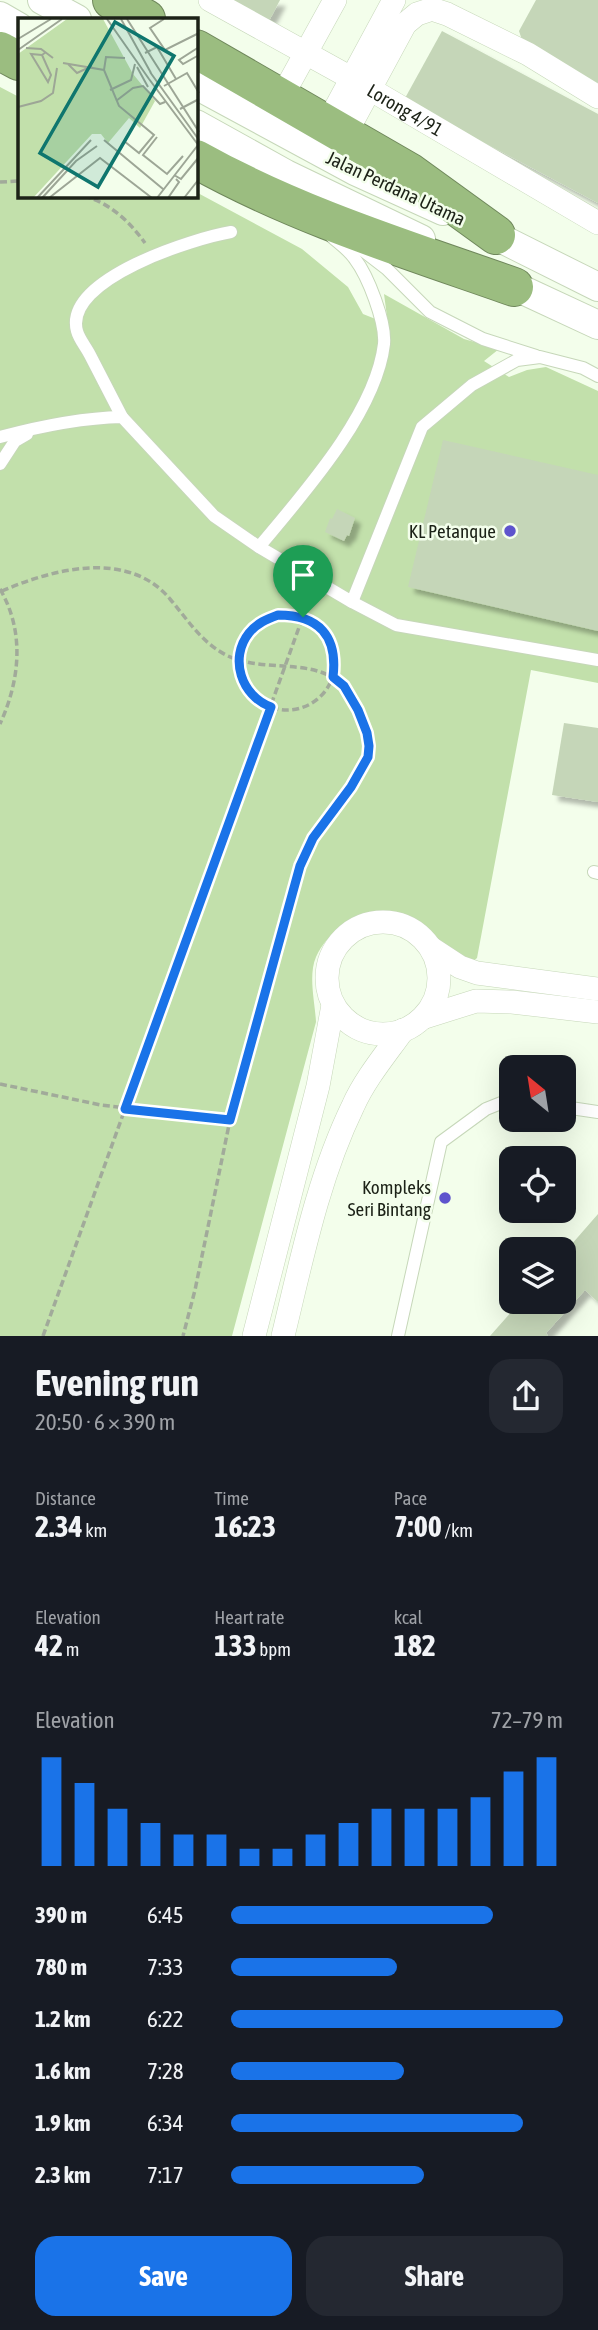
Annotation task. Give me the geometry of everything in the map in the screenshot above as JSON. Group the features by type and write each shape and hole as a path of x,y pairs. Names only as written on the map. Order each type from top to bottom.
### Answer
{"highway":[{"path":"198,50 409,172 496,235"},
{"path":"0,51 18,60"},
{"path":"198,160 316,222 336,225 514,287"}],"street":[{"path":"42,0 75,18"},
{"name":"Lorong 4/91","path":"210,0 598,223"},
{"path":"281,98 335,0"},
{"path":"336,130 360,84 394,0"},
{"path":"360,84 405,24 417,14 432,9 528,54 598,97"},
{"path":"0,16 18,26"},
{"name":"Jalan Perdana Utama","path":"198,86 355,171 496,235 598,287"},
{"name":"Jalan Perdana Utama","path":"198,125 286,174 514,287 598,325"},
{"path":"425,1017 435,1001 440,983 438,965 431,948 419,933 401,924 383,921 363,925 347,934 334,949 327,967 327,986 333,1005 344,1019 358,1029 375,1034 393,1034 425,1017 476,1002 512,1002 598,1012"},
{"path":"431,948 460,967 477,973 598,989"},
{"path":"254,1336 318,1086 333,1005"},
{"path":"283,1336 308,1233 333,1152 354,1103 403,1030"}],"lane":[{"path":"316,222 363,250 387,269 430,312 483,339 583,368 598,376"},
{"path":"259,547 303,493 362,408 378,371 384,341 381,321 367,276 354,257 316,222"},
{"path":"231,232 173,247 154,255 115,276 91,293 79,308 76,329 122,417 214,516 259,547 396,625 598,660"},
{"path":"352,602 422,427 472,385 495,370 517,360 540,357"},
{"path":"0,437 40,426 122,417"},
{"path":"0,464 2,457 15,441 40,426"},
{"path":"398,1336 441,1142 486,1109 499,1104"},
{"path":"576,1109 598,1112"}],"path":[{"path":"0,182 18,181"},
{"path":"91,198 130,223 154,255"},
{"path":"0,724 11,694 18,656 14,624 1,590 55,572 108,568 132,573 154,582 204,640 228,656 265,667 308,668 333,677 344,686 367,733 368,757 351,787 313,838 300,866 230,1120 183,1336"},
{"path":"43,1336 316,580"},
{"path":"278,615 303,617 323,630 332,645 335,661 333,677 324,692 312,703 296,709 279,710 251,694 242,680 239,659 241,647 250,632 262,621 278,615"},
{"path":"0,1084 125,1109 230,1120"}],"green space":[{"path":"0,87 18,96 18,198 198,198 198,193 302,249 348,287 363,314 388,324 384,294 464,339 499,349 484,361 509,377 546,367 598,391 598,683 531,670 477,958 471,963 437,944 403,918 390,915 377,914 352,921 322,946 316,957 312,980 316,1022 232,1336 0,1336"}],"building":[{"path":"219,0 280,0 270,19 259,21"},
{"path":"536,0 598,0 598,83 522,40 519,31"},
{"path":"442,31 598,114 598,203 404,100"},
{"name":"KL Petanque","path":"443,440 598,475 598,631 408,587"},
{"path":"337,509 355,518 349,536 347,535 344,541 325,532"},
{"path":"564,723 598,728 598,802 552,795"},
{"path":"598,1214 598,1302 585,1290 576,1300 576,1239"},
{"path":"509,1314 563,1314 546,1333 548,1336 490,1336"}],"place":[{"name":"KL Petanque","path":"510,531"},
{"name":"Kompleks Seri Bintang","path":"445,1198"}],"route":[{"path":"278,615 303,617 323,630 332,645 335,661 333,677 351,696 367,733 369,746 365,767 313,838 300,866 230,1120 125,1109 271,707 251,694 242,680 239,659 241,647 250,632 262,621 278,615"}]}
